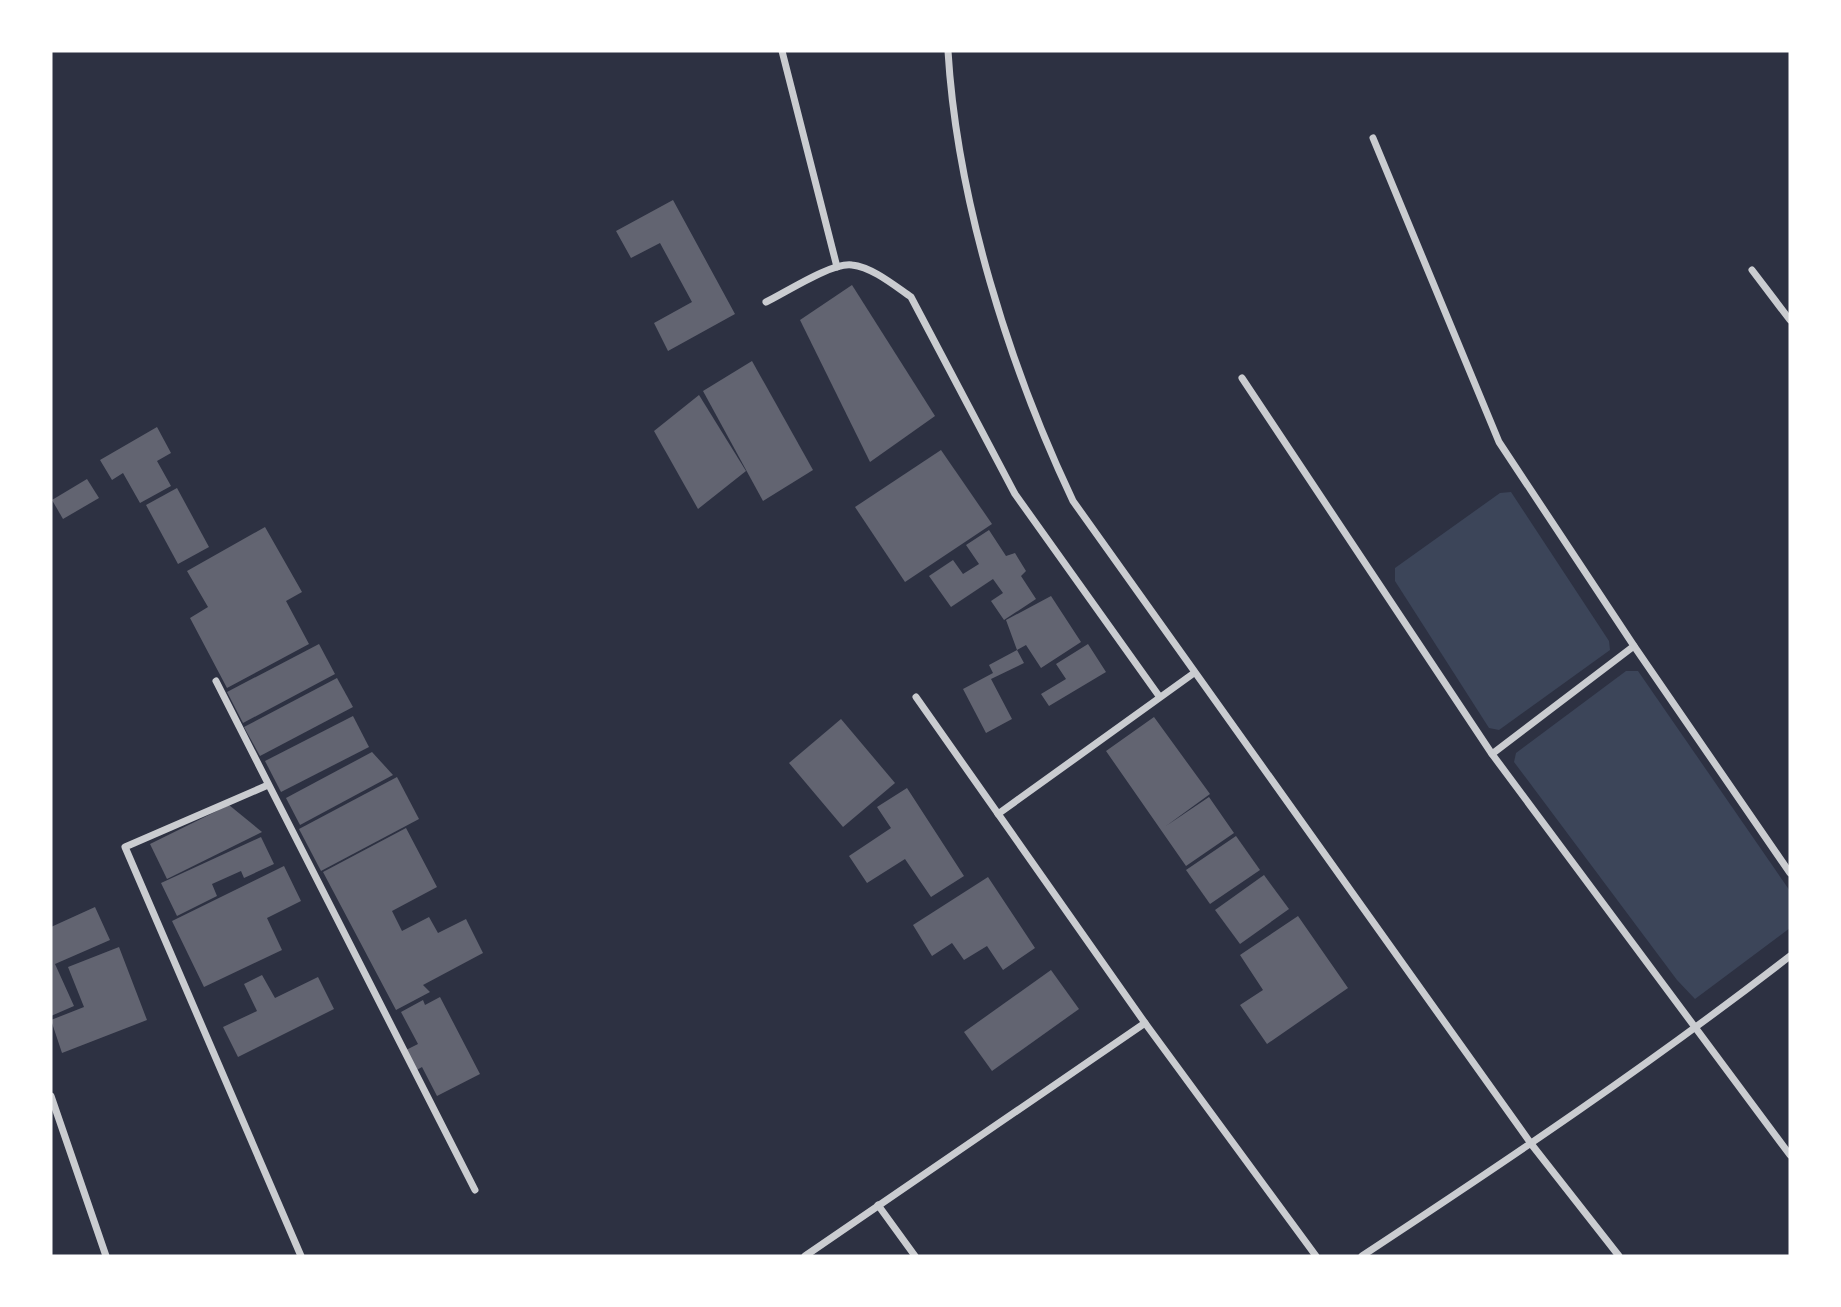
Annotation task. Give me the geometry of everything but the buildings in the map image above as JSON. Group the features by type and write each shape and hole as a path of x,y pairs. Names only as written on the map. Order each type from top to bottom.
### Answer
{"street":[{"path":"782,51 837,267"},
{"path":"948,51 952,112 968,187 1022,387 1073,501 1532,1145 1619,1256"},
{"path":"1373,138 1499,442 1634,646 1790,873"},
{"path":"766,302 837,267 852,265 889,281 911,297 1015,494 1159,696"},
{"path":"1752,270 1790,320"},
{"path":"1242,378 1492,754 1790,1155"},
{"path":"1492,754 1634,646"},
{"path":"998,814 1194,673"},
{"path":"216,681 475,1190"},
{"path":"916,696 1145,1023 1316,1256"},
{"path":"268,785 125,847 301,1256"},
{"path":"1362,1256 1532,1145 1698,1028 1790,956"},
{"path":"804,1256 1145,1023"},
{"path":"51,1096 106,1256"},
{"path":"878,1205 915,1256"}],"shaded area":[{"path":"1511,492 1609,641 1610,650 1499,730 1489,728 1395,581 1395,568 1500,493"},
{"path":"1626,671 1638,671 1790,891 1790,928 1695,999 1677,980 1514,762 1516,753"}]}
